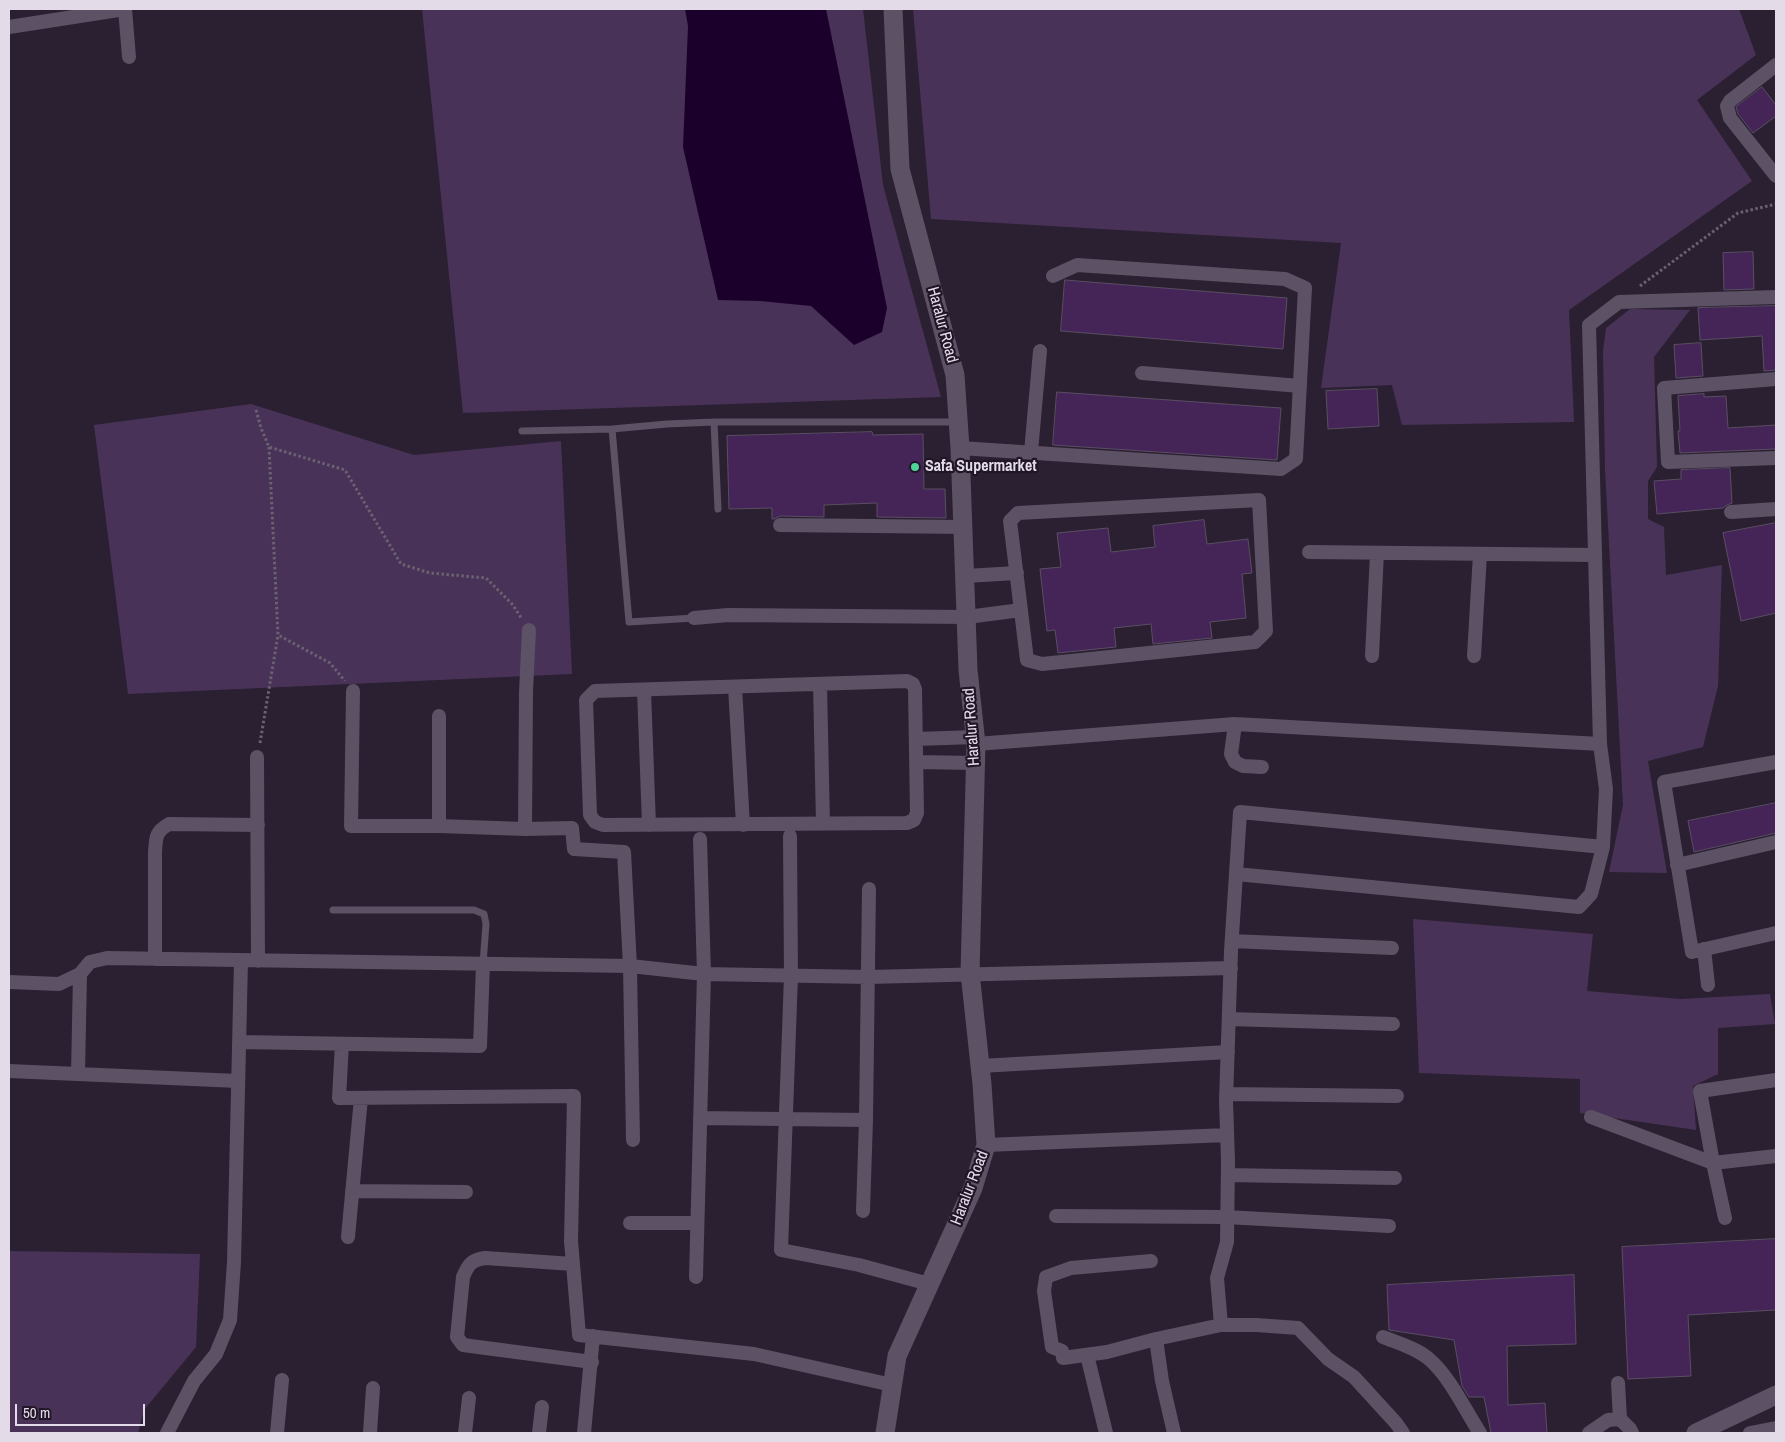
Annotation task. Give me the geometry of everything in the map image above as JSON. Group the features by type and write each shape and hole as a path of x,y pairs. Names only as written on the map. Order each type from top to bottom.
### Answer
{"street":[{"path":"9,27 125,9 129,57"},
{"name":"Haralur Road","path":"885,1433 897,1356 973,1188 986,1145 970,973 976,741 968,670 960,448 955,375 900,169 893,9"},
{"path":"1776,65 1730,101 1727,106 1730,118 1776,176"},
{"path":"960,448 1281,469 1296,460 1305,288 1285,279 1077,265 1053,276"},
{"path":"1236,874 1579,907 1591,894 1604,847 1606,788 1600,744 1589,325 1619,302 1776,297"},
{"path":"1031,452 1040,351"},
{"path":"1142,373 1300,386"},
{"path":"1776,379 1664,388 1668,462 1776,458"},
{"path":"1259,500 1266,631 1255,642 1042,664 1027,660 1017,573 1010,521 1018,513 1259,500"},
{"path":"1731,512 1776,509"},
{"path":"780,525 963,528"},
{"path":"1309,552 1595,555"},
{"path":"1372,656 1378,553"},
{"path":"1474,656 1480,554"},
{"path":"965,576 1017,573"},
{"path":"694,618 728,615 966,616 1021,610"},
{"path":"525,829 526,692 529,630"},
{"path":"907,681 913,684 915,689 917,813 914,820 907,823 823,824 603,825 595,822 590,815 586,700 589,696 595,691 735,686 907,681"},
{"path":"820,684 823,824"},
{"path":"735,686 743,824"},
{"path":"644,690 649,825"},
{"path":"353,691 351,826 572,828 574,849 624,852 630,966 633,1140"},
{"path":"439,716 439,826"},
{"path":"916,739 976,741 1235,724 1600,744"},
{"path":"1235,724 1231,754 1235,762 1243,766 1262,767"},
{"path":"258,757 258,961"},
{"path":"916,762 976,763"},
{"path":"1776,762 1664,782 1692,952 1776,932"},
{"path":"1221,1325 1217,1278 1227,1242 1226,1094 1232,941 1240,812 1604,847"},
{"path":"155,959 155,853 157,836 162,828 169,824 258,825"},
{"path":"790,836 791,976 781,1250 859,1265 929,1284"},
{"path":"696,1276 704,974 700,839"},
{"path":"1677,865 1776,842"},
{"path":"863,1211 869,889"},
{"path":"1232,941 1392,948"},
{"path":"1704,949 1708,984"},
{"path":"9,982 59,984 80,974 90,962 107,958 630,966 704,974 868,977 1231,968"},
{"path":"166,1433 194,1381 216,1354 230,1320 234,1262 241,961"},
{"path":"239,1042 480,1046 483,964"},
{"path":"78,1074 80,974"},
{"path":"1229,1019 1393,1024"},
{"path":"342,1044 338,1098 574,1096 571,1241 579,1335 754,1354 892,1385"},
{"path":"980,1066 1228,1052"},
{"path":"9,1071 238,1081"},
{"path":"1725,1218 1700,1091 1776,1080"},
{"path":"1226,1094 1397,1096"},
{"path":"348,1237 361,1098"},
{"path":"700,1118 866,1120"},
{"path":"1591,1118 1713,1163 1776,1156"},
{"path":"986,1145 1227,1135"},
{"path":"1228,1175 1395,1178"},
{"path":"352,1191 466,1192"},
{"path":"1056,1216 1226,1217 1389,1226"},
{"path":"630,1223 697,1223"},
{"path":"573,1264 485,1258 475,1259 466,1268 457,1337 464,1345 592,1362"},
{"path":"1151,1261 1071,1268 1046,1277 1044,1291 1052,1347 1062,1350 1063,1358 1107,1352 1221,1325 1298,1328 1328,1359 1354,1377 1403,1433"},
{"path":"584,1433 594,1336"},
{"path":"1383,1337 1412,1348 1428,1358 1444,1375 1480,1433"},
{"path":"1156,1339 1162,1381 1174,1433"},
{"path":"1087,1354 1106,1433"},
{"path":"277,1433 282,1380"},
{"path":"1618,1384 1620,1419 1632,1433"},
{"path":"370,1433 373,1388"},
{"path":"1696,1433 1723,1427 1776,1394"},
{"path":"465,1433 469,1398"},
{"path":"540,1433 542,1407"},
{"path":"1589,1433 1608,1420 1620,1419"},
{"path":"1750,1433 1776,1428"}],"lane":[{"path":"714,422 718,509"},
{"path":"522,431 612,429 714,422 958,422"},
{"path":"612,429 629,622 694,618"},
{"path":"333,910 474,910 484,914 486,924 483,964"}],"path":[{"path":"1619,302 1738,213 1776,204"},
{"path":"256,410 269,446 278,635 258,757"},
{"path":"269,446 345,470 401,564 430,573 486,578 512,604 529,630"},
{"path":"278,635 330,663 353,691"}],"shaded area":[{"path":"422,9 863,9 883,185 941,397 463,413"},
{"path":"685,9 826,9 887,308 882,332 854,345 811,306 760,301 718,300 683,147 688,26"},
{"path":"913,9 1739,9 1756,55 1697,100 1752,181 1569,310 1574,422 1402,425 1392,385 1321,388 1341,243 931,219"},
{"path":"1630,309 1690,310 1654,357 1657,467 1648,481 1648,519 1664,527 1666,575 1722,565 1718,686 1703,747 1648,761 1667,873 1609,872 1623,805 1605,469 1603,351 1606,328"},
{"path":"251,404 414,455 561,441 572,674 128,694 94,425"},
{"path":"1413,919 1593,934 1587,991 1681,999 1770,994 1775,1024 1718,1028 1718,1074 1693,1086 1696,1130 1580,1113 1580,1079 1419,1073"},
{"path":"9,1251 200,1254 196,1347 144,1410 138,1433 9,1433"}],"building":[{"path":"1762,87 1776,105 1776,116 1753,133 1738,114 1736,107"},
{"path":"1753,252 1754,289 1724,290 1723,253"},
{"path":"1065,280 1287,298 1283,349 1061,331"},
{"path":"1776,306 1776,370 1764,371 1762,336 1700,340 1698,308"},
{"path":"1701,343 1703,376 1676,378 1674,345"},
{"path":"1377,389 1379,426 1328,429 1326,391"},
{"path":"1057,392 1281,408 1277,460 1053,445"},
{"path":"1704,394 1704,397 1726,396 1728,428 1776,425 1776,449 1680,453 1678,396"},
{"path":"872,432 873,435 923,434 924,489 945,489 946,518 877,517 877,503 824,505 824,517 780,516 772,519 772,508 729,509 727,436"},
{"path":"1730,468 1732,503 1723,508 1657,514 1654,481 1681,479 1681,470"},
{"path":"1204,520 1207,544 1248,539 1252,573 1242,574 1246,618 1210,622 1212,638 1153,644 1151,624 1114,628 1116,647 1058,653 1055,630 1047,631 1040,569 1061,567 1057,533 1108,528 1111,552 1155,547 1153,526"},
{"path":"1776,523 1776,613 1741,621 1723,533"},
{"path":"1776,803 1776,833 1694,852 1688,821"},
{"path":"1776,1239 1776,1310 1688,1315 1691,1376 1628,1379 1622,1247"},
{"path":"1574,1275 1576,1344 1507,1346 1508,1405 1545,1403 1547,1433 1491,1433 1484,1397 1469,1397 1462,1386 1454,1340 1389,1330 1387,1285"}],"place":[{"name":"Safa Supermarket","path":"915,467"}]}
